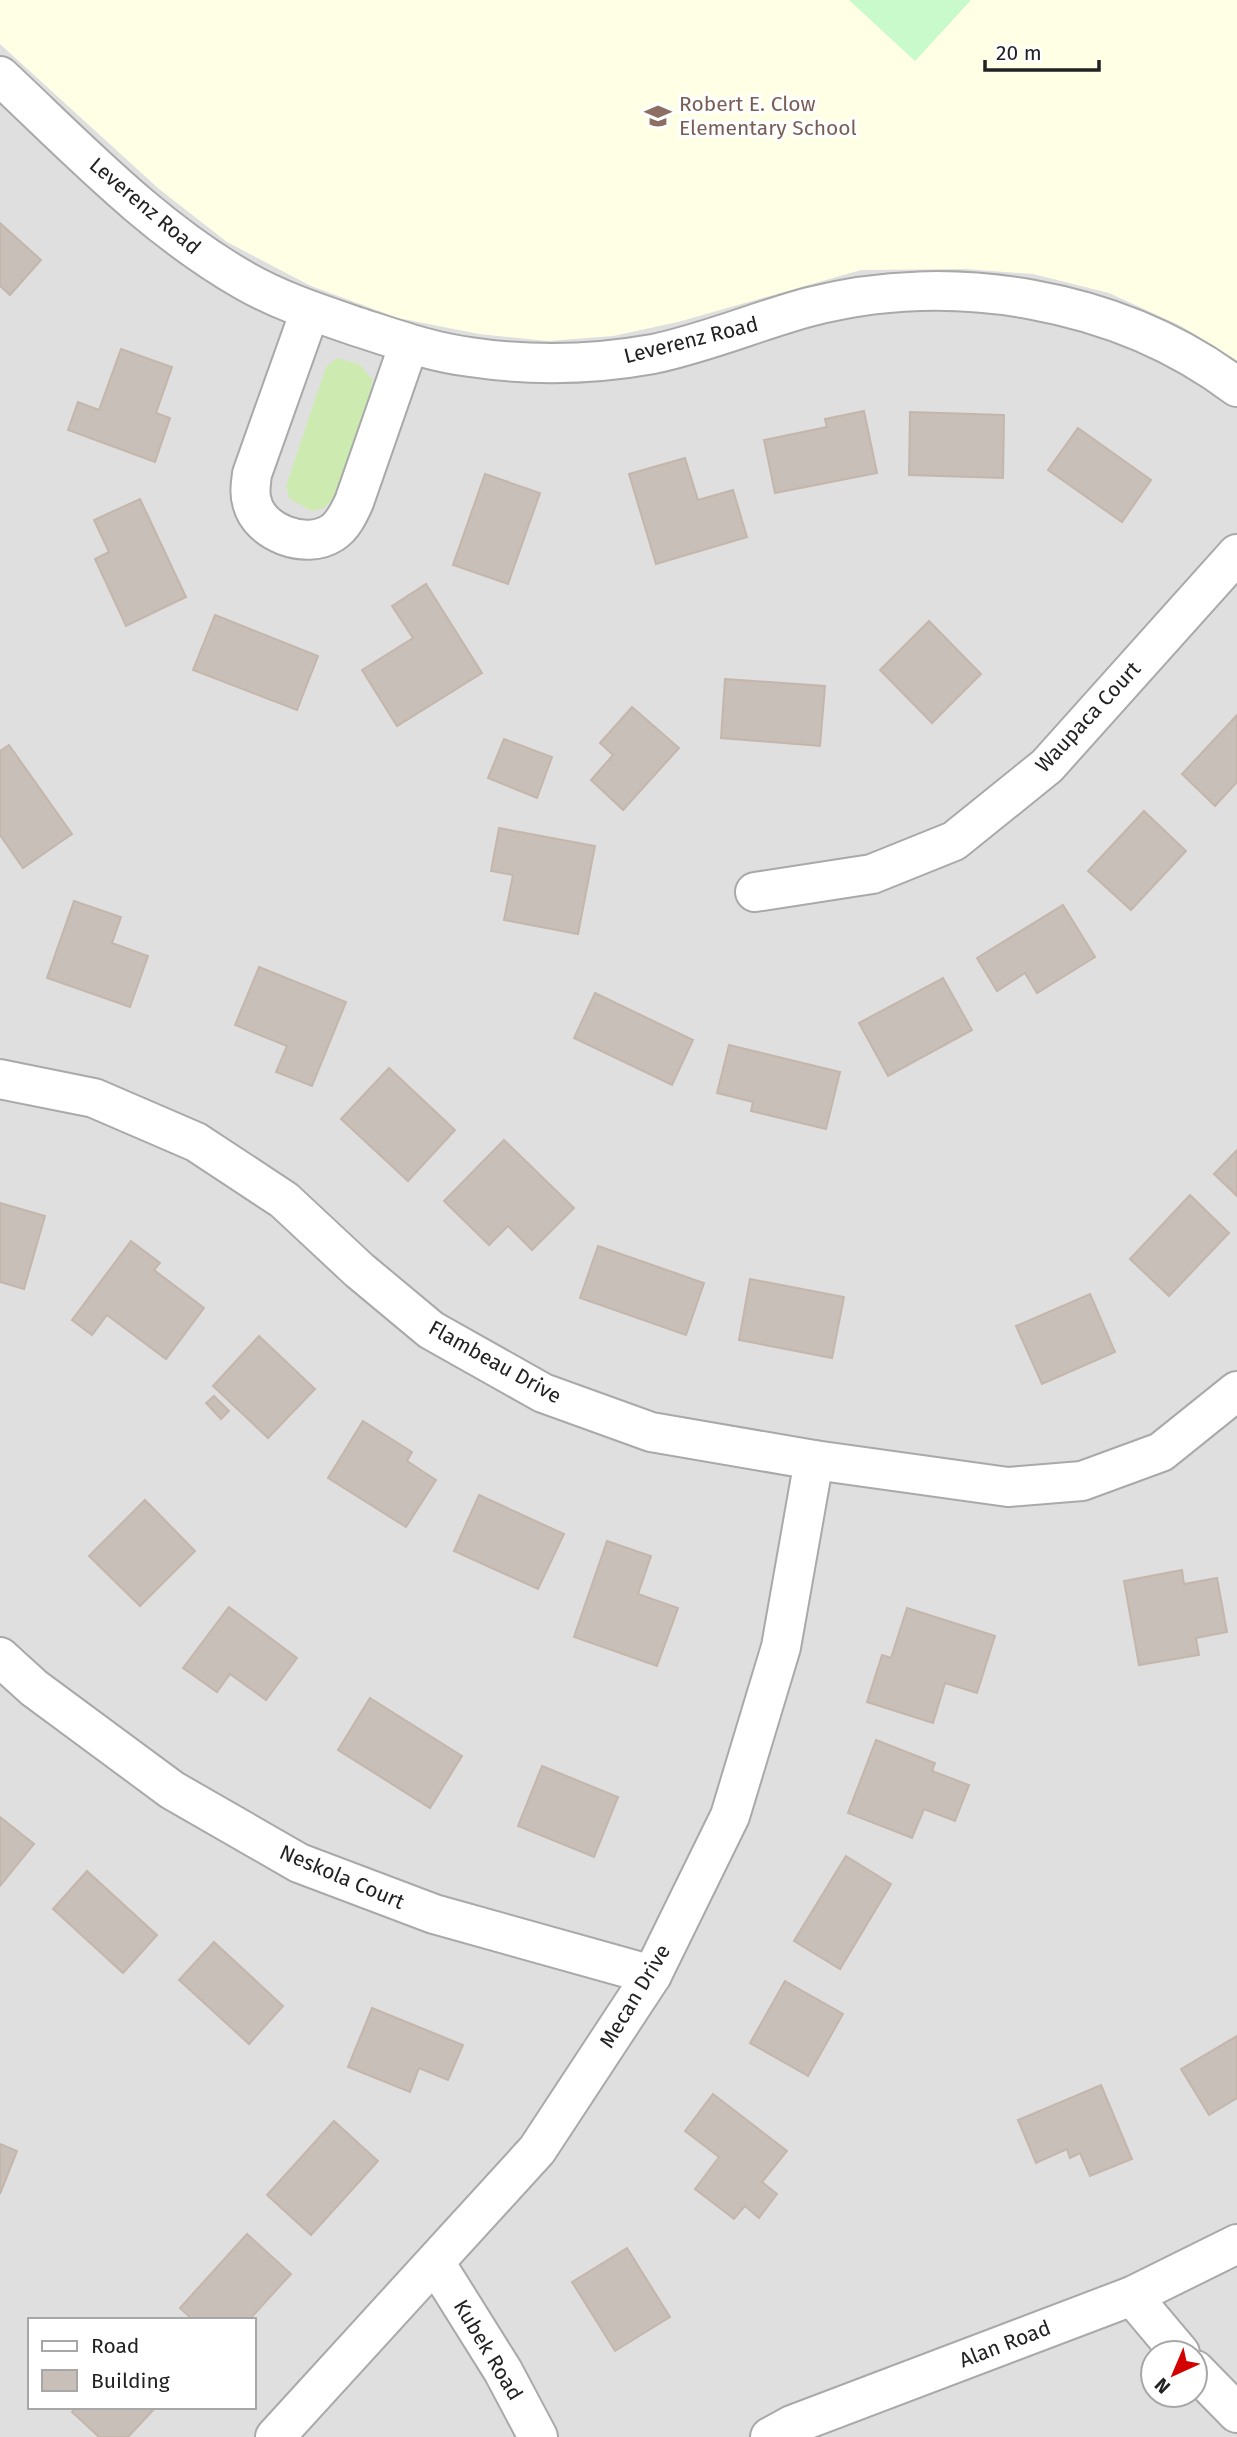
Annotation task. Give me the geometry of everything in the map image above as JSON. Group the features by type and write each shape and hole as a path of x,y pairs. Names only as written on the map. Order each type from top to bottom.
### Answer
{"street":[{"name":"Leverenz Road","path":"0,76 142,209 192,247 247,283 310,311 409,344 469,357 548,364 597,362 655,353 811,307 880,293 960,291 1040,302 1102,316 1161,340 1237,387"},
{"path":"310,311 252,474 250,489 252,504 261,519 296,540 317,540 334,532 345,519 354,502 409,344"},
{"name":"Waupaca Court","path":"755,892 872,874 954,841 1046,766 1237,554"},
{"name":"Flambeau Drive","path":"0,1079 94,1098 196,1142 284,1200 359,1270 431,1330 543,1393 651,1432 814,1460 1008,1487 1082,1481 1161,1452 1237,1391"},
{"name":"Mecan Drive","path":"275,2437 436,2264 537,2150 652,1975 730,1816 781,1647 814,1460"},
{"name":"Neskola Court","path":"0,1657 34,1688 173,1790 299,1863 434,1914 652,1975"},
{"name":"Alan Road","path":"769,2437 792,2424 1132,2296 1237,2244"},
{"name":"Kubek Road","path":"436,2264 503,2371 538,2437"},
{"path":"1132,2296 1168,2339"},
{"path":"1209,2384 1237,2413"}],"shaded area":[{"path":"0,0 1237,0 1237,2437 0,2437"},
{"name":"Robert E. Clow Elementary School","path":"0,0 1237,0 1237,361 1181,326 1109,293 1033,274 966,269 861,270 678,322 613,336 548,341 479,334 398,318 311,286 227,242 159,189 0,44"}],"green space":[{"path":"849,0 971,0 915,61"},
{"path":"337,358 359,364 373,380 367,405 333,499 324,508 312,511 290,499 286,486 326,367"}],"building":[{"path":"0,223 41,260 10,295 0,286"},
{"path":"121,349 172,367 156,413 170,418 155,462 68,430 78,402 99,410"},
{"path":"864,411 877,473 775,493 764,440 827,427 825,419"},
{"path":"910,412 1004,415 1003,478 909,475"},
{"path":"1078,428 1151,480 1122,522 1048,470"},
{"path":"685,458 698,500 733,490 747,537 656,564 629,474"},
{"path":"485,474 540,493 508,584 453,565"},
{"path":"140,499 186,597 126,626 95,559 109,552 94,520"},
{"path":"426,584 482,673 397,726 362,670 413,638 392,606"},
{"path":"215,615 318,656 297,710 193,670"},
{"path":"929,621 981,674 932,723 880,670"},
{"path":"725,679 825,686 820,746 721,738"},
{"path":"632,707 679,748 623,810 591,780 613,755 600,743"},
{"path":"1237,715 1237,782 1215,806 1182,774"},
{"path":"504,739 552,757 537,798 488,778"},
{"path":"9,745 72,834 23,868 0,835 0,751"},
{"path":"1144,811 1186,851 1131,910 1088,871"},
{"path":"499,828 595,846 578,934 504,920 513,875 491,871"},
{"path":"74,901 121,917 112,943 148,956 130,1007 47,978"},
{"path":"1063,905 1095,957 1037,993 1025,973 997,991 977,958"},
{"path":"259,967 346,1002 312,1086 276,1072 287,1046 235,1025"},
{"path":"943,978 972,1030 888,1076 859,1023"},
{"path":"595,993 693,1040 672,1085 574,1038"},
{"path":"729,1045 840,1072 826,1129 751,1111 753,1102 717,1093"},
{"path":"389,1068 455,1130 408,1181 341,1119"},
{"path":"504,1140 574,1208 532,1250 508,1226 489,1245 444,1201"},
{"path":"1237,1150 1237,1196 1214,1174"},
{"path":"1190,1195 1229,1233 1169,1296 1130,1259"},
{"path":"0,1203 45,1216 24,1289 0,1282"},
{"path":"131,1241 160,1263 154,1270 204,1308 166,1359 107,1315 92,1335 72,1320"},
{"path":"598,1246 704,1283 686,1335 580,1298"},
{"path":"750,1279 844,1297 832,1358 739,1340"},
{"path":"1090,1294 1115,1352 1042,1384 1016,1326"},
{"path":"259,1336 315,1389 268,1438 213,1386"},
{"path":"214,1396 229,1411 221,1419 206,1403"},
{"path":"363,1421 412,1452 407,1461 436,1480 406,1527 328,1478"},
{"path":"479,1495 564,1534 538,1589 454,1551"},
{"path":"145,1500 195,1551 140,1606 89,1556"},
{"path":"607,1541 651,1556 638,1594 678,1608 657,1666 574,1637"},
{"path":"1182,1570 1184,1584 1217,1578 1227,1632 1196,1638 1199,1655 1139,1665 1124,1581"},
{"path":"229,1607 297,1658 266,1700 230,1674 217,1692 183,1668"},
{"path":"907,1608 995,1636 977,1693 945,1683 933,1723 867,1702 882,1655 891,1658"},
{"path":"370,1698 462,1756 430,1808 338,1750"},
{"path":"876,1740 935,1763 932,1771 969,1785 955,1821 924,1809 912,1838 848,1813"},
{"path":"542,1766 618,1797 594,1857 518,1826"},
{"path":"0,1817 34,1844 0,1886"},
{"path":"846,1856 891,1884 840,1969 794,1941"},
{"path":"87,1871 157,1935 123,1973 53,1909"},
{"path":"214,1942 283,2006 249,2044 179,1980"},
{"path":"785,1981 843,2014 808,2076 750,2043"},
{"path":"372,2008 463,2045 448,2080 419,2068 410,2092 348,2067"},
{"path":"1237,2036 1237,2098 1209,2115 1181,2069"},
{"path":"1101,2085 1132,2159 1090,2176 1080,2153 1070,2158 1067,2149 1036,2163 1018,2120"},
{"path":"713,2094 787,2151 762,2182 777,2194 759,2218 745,2206 734,2219 695,2189 719,2157 685,2131"},
{"path":"334,2121 378,2161 311,2235 267,2195"},
{"path":"0,2144 17,2151 0,2194"},
{"path":"247,2234 291,2274 251,2318 191,2318 180,2308"},
{"path":"627,2248 670,2317 615,2351 572,2282"},
{"path":"74,2409 154,2409 128,2437 99,2437 72,2412"}],"place":[{"name":"Robert E. Clow Elementary School","path":"658,116"}]}
